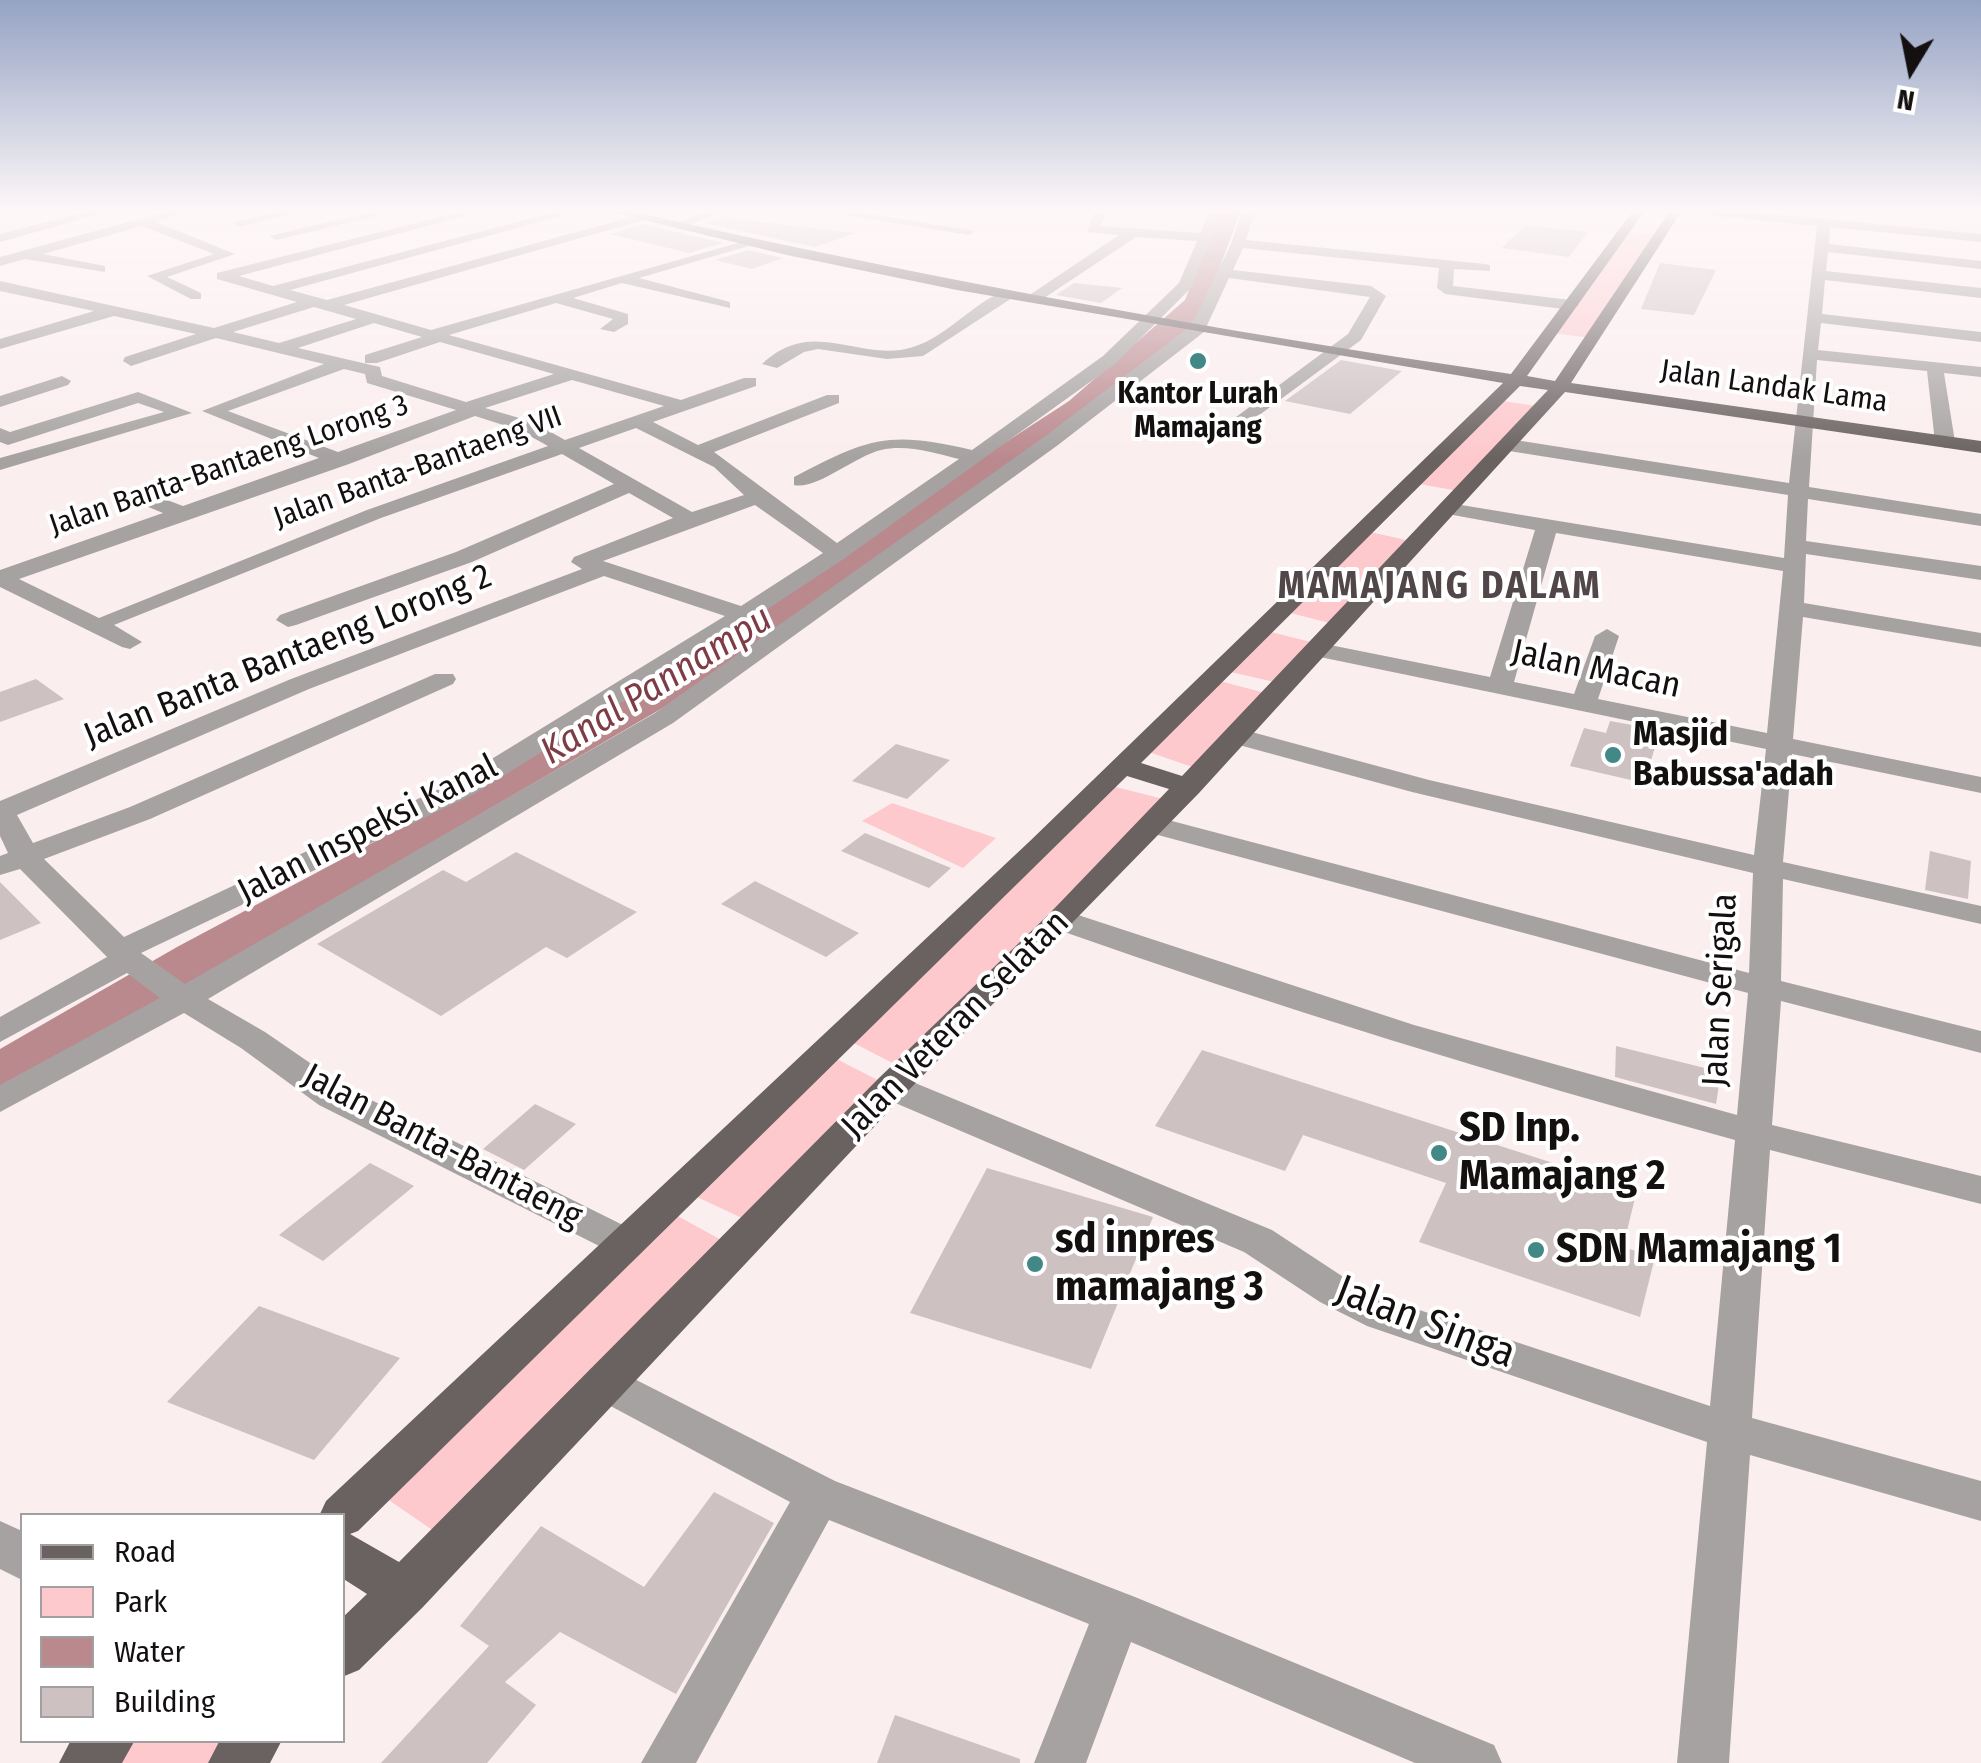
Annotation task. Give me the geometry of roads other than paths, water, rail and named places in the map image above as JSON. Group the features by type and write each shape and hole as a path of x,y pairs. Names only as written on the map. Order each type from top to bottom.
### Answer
{"main road":[{"path":"1008,294 1559,388"},
{"name":"Jalan Veteran Selatan","path":"345,1513 1371,526 1516,380 1579,294"},
{"name":"Jalan Veteran Selatan","path":"345,1650 891,1087 1154,825 1559,388 1621,294"},
{"name":"Jalan Landak Lama","path":"1559,388 1981,447"},
{"path":"1371,526 1419,538"},
{"path":"1122,766 1190,786"},
{"path":"345,1554 405,1592"},
{"path":"85,1763 105,1743"}],"street":[{"path":"43,294 120,309 374,371 373,379 382,385 411,389 473,408 563,445 690,519"},
{"path":"192,294 196,296"},
{"path":"283,294 686,406"},
{"path":"130,361 214,333 356,294"},
{"path":"371,360 569,294"},
{"path":"681,294 724,305"},
{"path":"771,364 798,348 818,344 887,354 917,352 1007,294"},
{"path":"1033,299 1040,294"},
{"name":"Jalan Inspeksi Kanal","path":"0,1032 128,959 464,788 743,614 1057,400 1155,322 1178,294"},
{"path":"0,1100 664,718 1051,441 1194,328 1212,294"},
{"path":"1239,424 1355,337 1377,294"},
{"path":"1478,294 1571,305"},
{"name":"Jalan Serigala","path":"1703,1763 1764,988 1768,867 1792,608 1802,421 1817,294"},
{"path":"556,298 622,316 622,321 608,329"},
{"path":"0,344 120,309"},
{"path":"1815,318 1981,336"},
{"path":"281,348 371,319"},
{"path":"1811,354 1981,372"},
{"path":"342,460 211,411 344,363"},
{"path":"1935,367 1946,442"},
{"name":"Jalan Banta-Bantaeng Lorong 3","path":"0,578 342,460 572,374"},
{"path":"0,402 62,381"},
{"name":"Jalan Banta-Bantaeng VII","path":"105,622 563,445 750,382"},
{"path":"0,464 183,413 138,397 4,437"},
{"path":"699,451 833,399"},
{"path":"637,422 721,464 758,498 836,553"},
{"path":"4,437 32,455"},
{"path":"800,481 879,442 916,442 975,457"},
{"path":"1509,444 1981,520"},
{"path":"288,620 464,557 630,485"},
{"path":"130,494 184,514"},
{"path":"743,614 582,562 690,519 758,498"},
{"path":"1449,509 1547,526 1794,556 1981,573"},
{"path":"1500,686 1547,526"},
{"name":"Jalan Banta Bantaeng Lorong 2","path":"1,810 300,684 601,570"},
{"path":"0,578 63,611 105,622 130,642"},
{"path":"1792,608 1981,640"},
{"path":"1584,703 1607,636"},
{"name":"Jalan Macan","path":"1315,649 1981,785"},
{"path":"13,862 140,814 444,679"},
{"path":"1237,736 1383,778 1608,833 1981,915"},
{"name":"Jalan Banta-Bantaeng","path":"1,810 13,862 128,959 180,997 253,1040 332,1096 625,1244"},
{"path":"1154,825 1981,1042"},
{"path":"1062,920 1212,974 1752,1134 1981,1190"},
{"name":"Jalan Singa","path":"891,1087 1258,1242 1334,1291 1381,1314 1727,1430 1981,1501"},
{"path":"605,1382 818,1495 1118,1613 1476,1763"},
{"path":"666,1763 818,1495"},
{"path":"1060,1763 1118,1613"}],"water":[{"name":"Kanal Pannampu","path":"1187,294 1209,294 1188,331 1069,421 666,706 155,1004 0,1086 0,1049 177,947 466,793 1069,401"}],"place":[{"name":"Kantor Lurah Mamajang","path":"1198,361"},
{"name":"Masjid Babussa'adah","path":"1613,755"},
{"name":"SD Inp. Mamajang 2","path":"1439,1153"},
{"name":"SDN Mamajang 1","path":"1536,1250"},
{"name":"sd inpres mamajang 3","path":"1035,1264"}],"district":[{"name":"MAMAJANG DALAM","path":"1440,587"}]}
